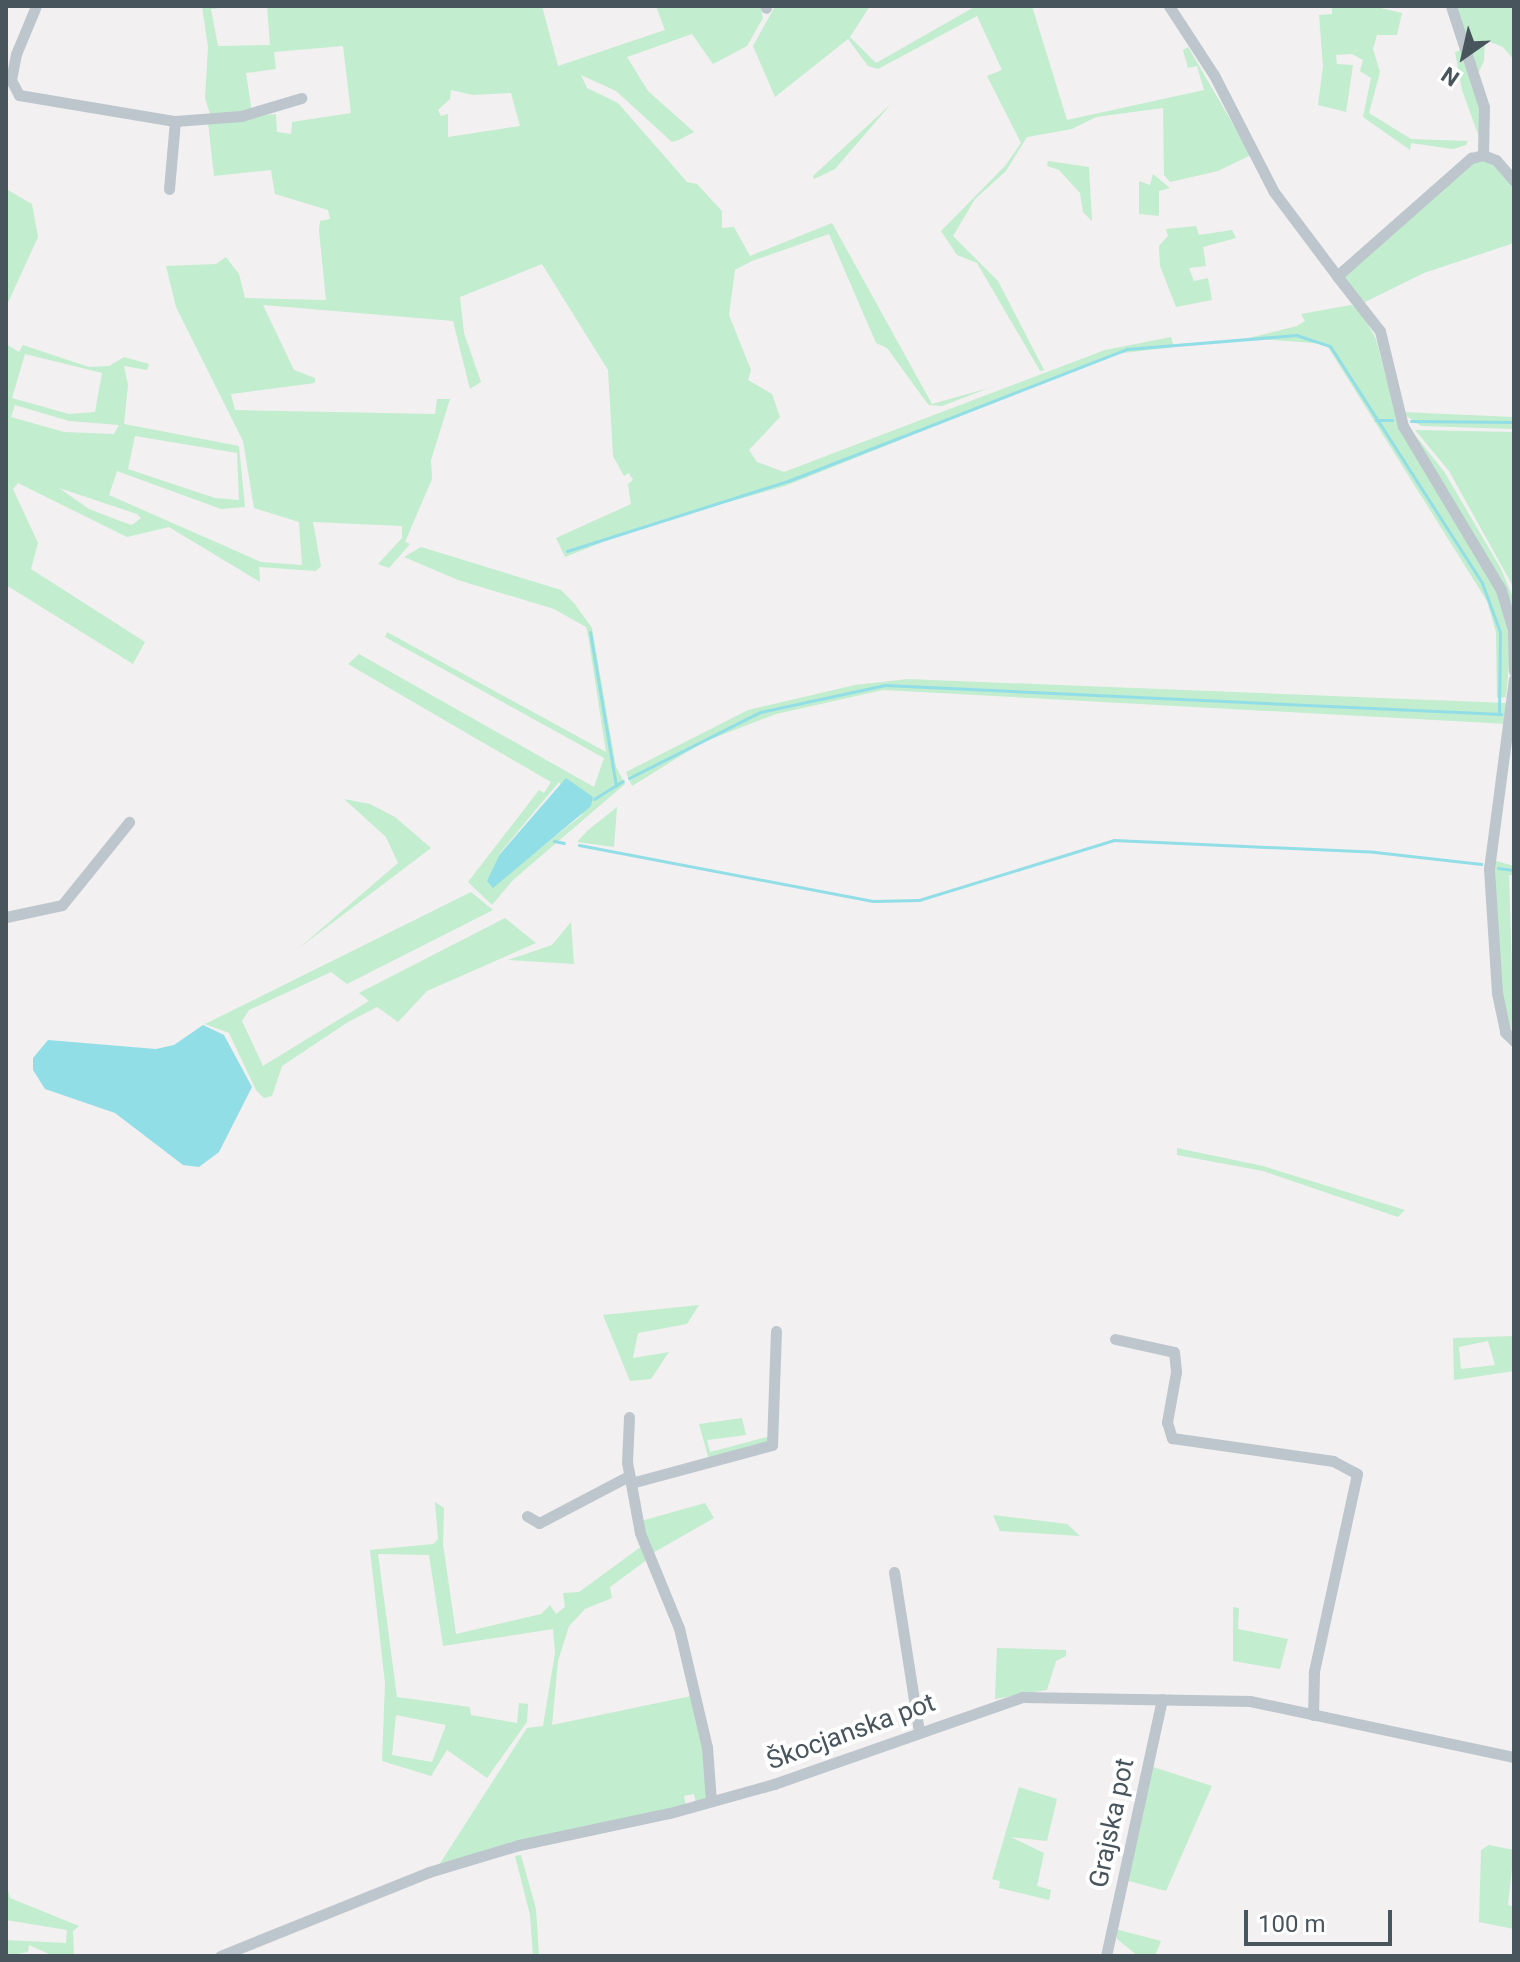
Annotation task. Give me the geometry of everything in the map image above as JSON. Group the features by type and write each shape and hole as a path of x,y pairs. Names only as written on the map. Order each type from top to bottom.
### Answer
{"street":[{"path":"36,6 13,67 11,80 19,95 175,121 241,116 301,98"},
{"path":"1169,6 1214,75 1274,192 1380,331 1403,426 1501,590 1513,630 1514,671"},
{"path":"1451,6 1484,107 1483,155"},
{"path":"169,189 175,121"},
{"path":"1337,276 1471,158 1483,155 1496,160 1514,181"},
{"path":"1514,679 1489,869 1499,1005 1505,1032 1514,1041"},
{"path":"6,917 62,905 129,822"},
{"path":"527,1516 539,1523 630,1479 772,1445 776,1331"},
{"path":"1115,1339 1174,1352 1177,1367 1167,1422 1172,1438 1333,1461 1357,1474 1314,1672 1313,1715"},
{"path":"629,1417 630,1479 640,1533 679,1628 707,1747 711,1801"},
{"path":"894,1572 919,1731"},
{"name":"Škocjanska pot","path":"220,1956 429,1872 519,1845 711,1801 995,1704 1047,1694 1250,1701 1514,1757"},
{"name":"Grajska pot","path":"1106,1956 1162,1699"}],"green space":[{"path":"202,6 241,6 211,9 218,46 270,45 267,6 542,6 558,66 665,30 656,6 760,6 763,18 747,46 713,64 692,34 627,57 648,91 694,132 679,140 672,142 616,91 581,75 587,88 618,103 687,182 697,184 722,211 722,228 734,227 750,256 832,223 932,404 989,388 942,406 929,405 887,348 876,343 829,234 752,261 735,270 729,315 751,370 748,380 772,394 780,417 749,450 757,462 784,472 1105,350 1171,337 1174,347 1115,354 785,486 646,525 565,557 556,538 631,504 628,484 633,480 629,473 624,476 613,456 608,370 542,264 460,297 464,333 481,382 470,389 453,321 263,305 294,370 315,378 315,383 231,394 235,410 435,414 437,399 450,399 431,460 432,479 405,542 410,544 389,568 378,564 402,538 402,526 313,522 321,566 316,571 259,567 260,582 169,527 127,537 18,483 13,489 38,543 31,569 145,642 133,664 6,585 6,344 19,352 23,345 89,367 109,366 124,357 149,364 147,370 124,366 128,385 124,424 239,446 245,507 221,509 117,471 109,495 261,562 302,565 299,522 254,508 243,441 176,307 166,266 216,264 226,257 239,274 245,298 326,300 319,231 320,221 330,219 328,210 275,194 271,170 214,176 208,122 276,114 277,132 291,134 292,122 351,113 343,46 274,52 276,69 246,73 252,113 211,117 205,98 208,47","holes":["451,90 473,95 511,93 520,126 448,137 448,114 441,116 438,110 450,99","25,354 102,373 95,412 69,414 12,398","15,405 69,421 119,425 114,434 64,432 11,417","135,436 237,453 239,500 215,498 128,469","59,488 137,514 141,518 132,525 89,509"]},
{"path":"775,6 870,6 850,37 876,63 976,6 1032,6 1067,120 1204,90 1197,66 1188,68 1183,50 1188,47 1251,155 1218,171 1170,182 1164,175 1163,108 1096,117 1072,129 1027,137 1006,171 975,199 953,236 998,281 1044,370 1040,371 977,263 957,255 941,231 1005,166 1021,143 987,76 1002,70 977,16 878,69 868,66 848,39 775,97 753,46"},
{"path":"1332,6 1372,6 1402,13 1397,35 1377,35 1373,49 1380,72 1369,113 1411,139 1468,141 1466,145 1453,149 1411,143 1410,150 1363,117 1371,78 1360,71 1363,60 1352,54 1336,55 1337,64 1353,65 1346,112 1318,105 1323,66 1319,15 1332,14"},
{"path":"1455,6 1514,6 1514,60 1503,47 1485,40 1484,61 1476,78"},
{"path":"1461,50 1483,115 1479,137 1462,90 1455,52"},
{"path":"891,104 835,169 814,179 813,176"},
{"path":"1475,159 1494,162 1514,184 1514,243 1424,273 1365,302 1344,283 1344,274"},
{"path":"1048,161 1089,167 1092,221 1083,212 1080,193 1059,170 1047,166"},
{"path":"1153,174 1170,188 1159,191 1159,216 1139,214 1139,181 1150,185"},
{"path":"6,189 32,204 38,237 6,307"},
{"path":"1196,226 1199,235 1232,230 1236,238 1203,247 1206,266 1189,268 1194,281 1208,278 1212,300 1176,307 1160,266 1159,246 1168,236 1166,229"},
{"path":"1351,305 1360,310 1376,339 1396,416 1498,591 1511,644 1506,697 1497,698 1496,632 1487,601 1326,344 1249,338 1297,326 1305,321 1301,314"},
{"path":"1401,412 1514,417 1514,429 1421,426"},
{"path":"1415,430 1514,432 1514,588 1449,471"},
{"path":"1412,431 1445,473 1501,569 1514,600 1514,622"},
{"path":"421,547 561,590 592,628 616,767 625,784 513,880 492,905 468,882 539,790 544,793 551,782 348,664 359,654 594,787 604,758 385,637 387,632 606,752 586,627 554,609 458,580 404,557","holes":["559,782 582,815 492,887 500,853"]},
{"path":"908,679 1506,703 1508,724 883,690 776,714 703,742 632,786 626,772 748,710 855,685"},
{"path":"344,799 370,804 395,817 431,848 299,948 398,863 386,837"},
{"path":"617,807 614,847 577,842 587,831"},
{"path":"1493,860 1514,866 1514,875 1509,875 1514,1035 1502,1008"},
{"path":"471,892 493,910 347,984 331,972 249,1010 242,1021 263,1066 369,1001 359,993 505,918 536,943 427,991 398,1022 377,1007 348,1022 282,1066 272,1096 264,1098 256,1090 229,1033 205,1024"},
{"path":"571,922 574,964 508,960 552,945"},
{"path":"1177,1148 1263,1166 1405,1210 1398,1217 1263,1171 1177,1155"},
{"path":"699,1305 687,1324 638,1333 633,1358 669,1352 651,1379 630,1381 603,1315"},
{"path":"1514,1336 1514,1371 1454,1380 1453,1338","holes":["1488,1341 1495,1365 1461,1369 1459,1347"]},
{"path":"742,1418 746,1435 707,1440 710,1452 774,1435 770,1443 709,1460 699,1424"},
{"path":"435,1502 444,1508 443,1544 456,1634 541,1614 550,1605 556,1614 565,1607 563,1593 579,1592 642,1546 648,1559 610,1587 612,1598 585,1609 569,1626 558,1661 552,1725 691,1696 703,1747 706,1798 696,1803 694,1794 684,1796 686,1806 439,1865 527,1728 543,1726 555,1653 553,1629 443,1646 429,1555 378,1554 397,1697 470,1707 471,1715 517,1723 519,1703 528,1704 527,1722 487,1778 447,1750 431,1776 382,1761 385,1683 370,1550 433,1544 438,1539","holes":["396,1715 446,1725 432,1762 392,1755"]},
{"path":"705,1503 714,1518 651,1554 641,1521"},
{"path":"993,1515 1067,1524 1080,1536 1000,1531"},
{"path":"1233,1607 1239,1608 1238,1629 1288,1639 1280,1669 1233,1661"},
{"path":"997,1648 1066,1650 1066,1656 1056,1661 1047,1690 995,1699"},
{"path":"1150,1766 1212,1786 1166,1891 1125,1880"},
{"path":"1019,1787 1057,1799 1047,1841 1011,1837 1044,1853 1037,1886 1051,1890 1049,1900 999,1888 1000,1881 992,1879"},
{"path":"1489,1845 1514,1850 1508,1905 1514,1907 1514,1929 1479,1922 1481,1850"},
{"path":"521,1855 536,1909 539,1956 533,1956 530,1915 515,1856"},
{"path":"6,1883 10,1898 79,1926 73,1931 74,1955 49,1954 29,1945 28,1952 6,1956 6,1940 66,1943 67,1930 6,1920"},
{"path":"1115,1929 1161,1941 1155,1956 1138,1956 1117,1939"}],"water":[{"path":"566,778 593,797 591,806 493,888 487,881 500,854"},
{"path":"203,1025 224,1035 252,1087 219,1152 199,1167 183,1165 115,1113 45,1089 33,1070 33,1058 48,1040 156,1049 174,1045"}],"waterway":[{"path":"567,551 788,481 1127,349 1296,335 1330,346 1482,583 1500,632 1499,714"},
{"path":"1376,420 1392,420"},
{"path":"1411,421 1514,422"},
{"path":"590,632 616,786"},
{"path":"629,778 760,712 885,685 1501,714"},
{"path":"594,799 623,781"},
{"path":"579,845 873,901 919,900 1114,840 1375,852 1481,864"},
{"path":"554,841 564,843"},
{"path":"1498,868 1514,870"}]}
